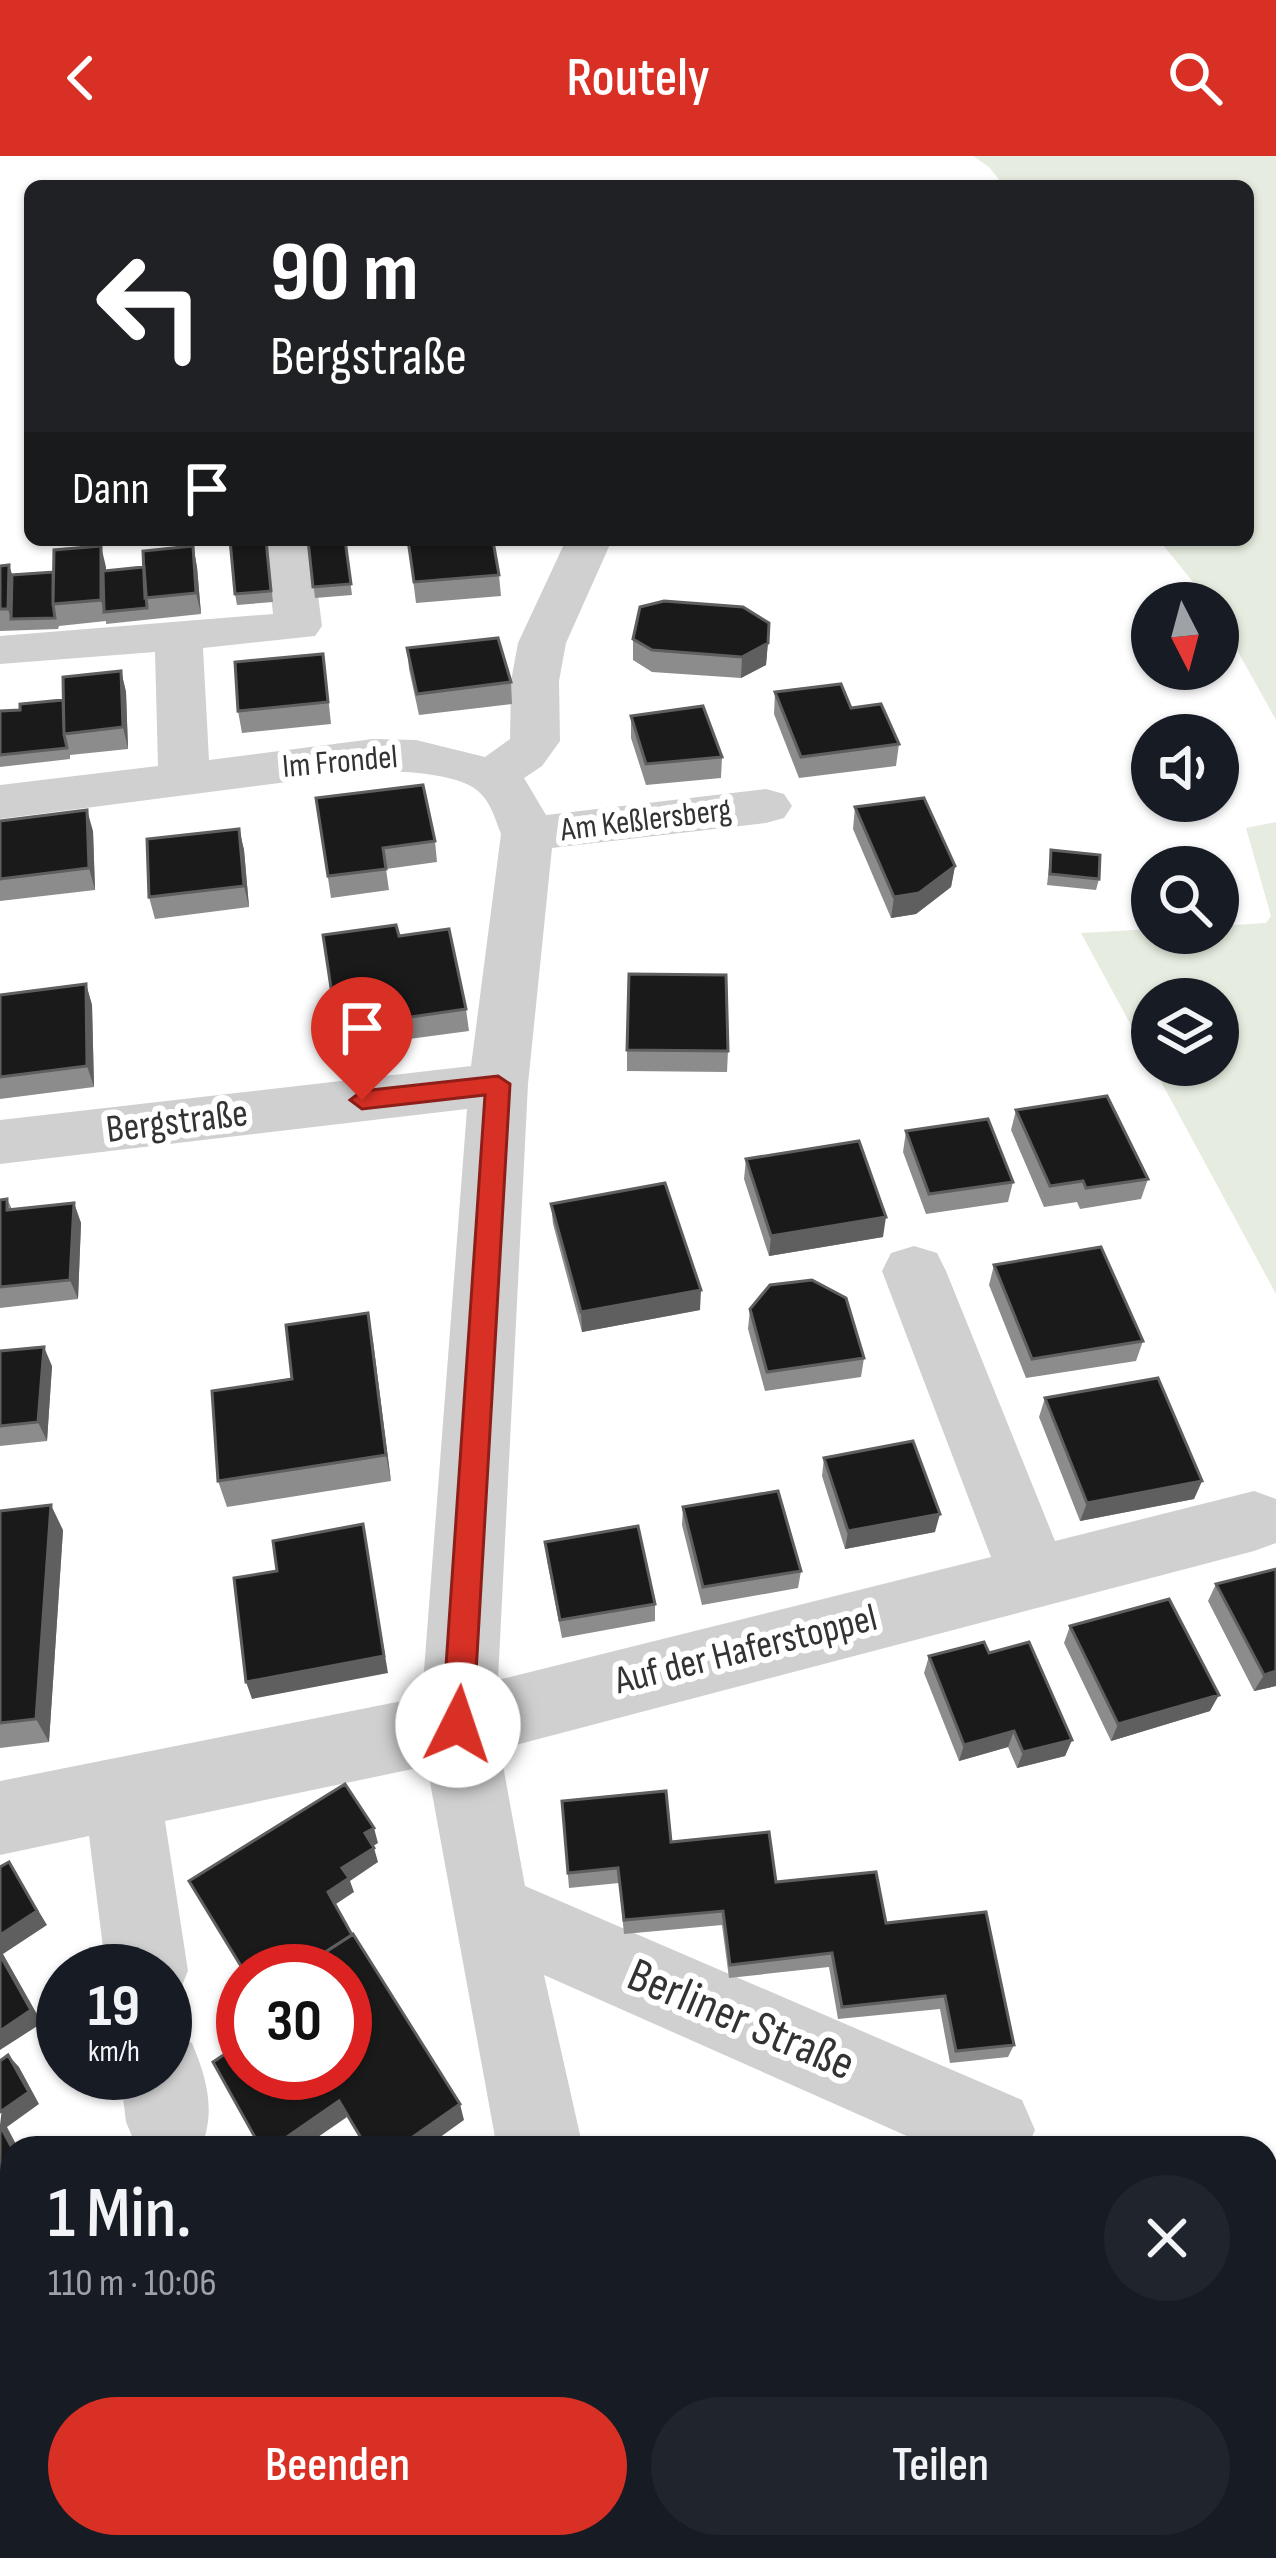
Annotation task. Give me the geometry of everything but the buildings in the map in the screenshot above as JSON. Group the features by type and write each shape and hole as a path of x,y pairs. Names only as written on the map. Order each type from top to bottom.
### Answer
{"street":[{"path":"0,650 298,626 289,546"},
{"path":"493,775 524,755 535,741 535,681 542,644 586,546"},
{"path":"179,637 184,778"},
{"name":"Im Frondel","path":"0,802 373,755 416,755 493,775"},
{"name":"Am Keßlersberg","path":"493,775 514,800 526,834 498,1084 458,1725 490,1911 537,2136"},
{"name":"Am Keßlersberg","path":"526,834 766,806"},
{"name":"Bergstraße","path":"0,1142 498,1084"},
{"path":"914,1271 1034,1576"},
{"name":"Auf der Haferstoppel","path":"458,1725 1254,1521"},
{"path":"0,1818 458,1725"},
{"path":"122,1793 143,1944"},
{"name":"Berliner Straße","path":"490,1911 992,2129"}],"shaded area":[{"path":"973,156 1276,156 1276,720 1239,654 1239,582 1193,582 1164,546 1254,546 1254,180 999,180"},
{"path":"1276,822 1276,1294 1163,1086 1239,1086 1239,978 1131,978 1131,1025 1081,933 1131,930 1131,954 1239,954 1239,925 1266,923 1271,916 1246,828"}],"route":[{"path":"362,1100 498,1084 458,1725"}]}
